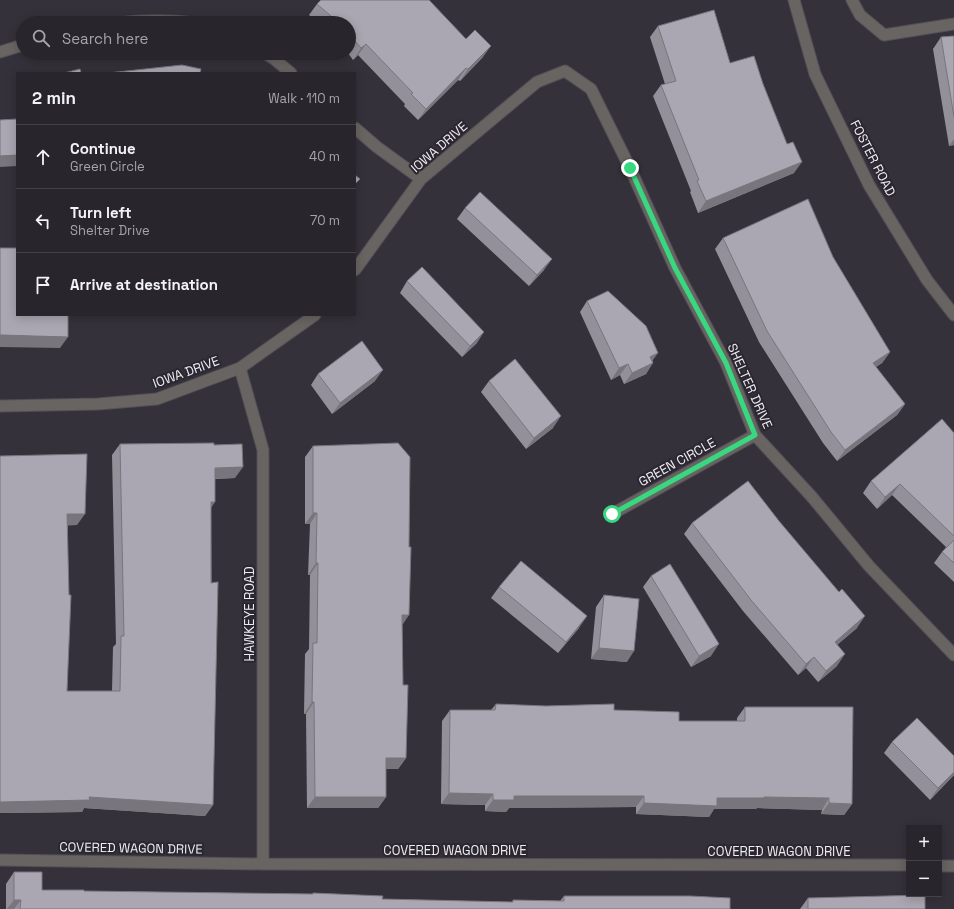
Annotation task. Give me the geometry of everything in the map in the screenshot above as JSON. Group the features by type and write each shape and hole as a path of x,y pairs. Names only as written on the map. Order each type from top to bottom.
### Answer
{"street":[{"name":"FOSTER ROAD","path":"794,0 815,74 869,185 927,280 954,314"},
{"path":"852,0 860,15 884,35 954,24"},
{"path":"0,52 16,47"},
{"path":"275,60 290,72"},
{"name":"IOWA DRIVE","path":"356,269 421,179 537,82 565,71"},
{"name":"SHELTER DRIVE","path":"565,71 591,89 630,168 675,268 726,363 755,435 812,497 869,566 954,655"},
{"path":"356,129 376,147 421,179"},
{"name":"IOWA DRIVE","path":"0,406 98,404 157,399 240,368 314,316"},
{"name":"HAWKEYE ROAD","path":"240,368 263,450 263,864"},
{"name":"GREEN CIRCLE","path":"612,514 755,435"},
{"name":"COVERED WAGON DRIVE","path":"0,860 263,864 906,866"},
{"path":"942,866 954,866"}],"building":[{"path":"321,0 429,0 466,39 475,30 491,46 468,69 466,68 426,109 411,94 413,93 366,44 361,48 356,42 356,16 331,16 317,4"},
{"path":"714,10 730,63 754,56 763,84 787,144 793,142 802,162 706,201 661,85 676,81 658,26"},
{"path":"954,36 954,117 941,37"},
{"path":"182,65 201,69 200,72 117,72"},
{"path":"80,69 81,72 68,72"},
{"path":"16,119 16,155 0,156 0,120"},
{"path":"356,176 360,179 356,183"},
{"path":"480,192 552,259 537,275 465,208"},
{"path":"808,199 833,257 890,352 873,363 905,404 845,450 831,432 767,331 723,238"},
{"path":"0,248 16,248 16,316 68,316 68,337 0,335"},
{"path":"422,267 484,332 470,346 407,281"},
{"path":"608,291 646,326 658,353 650,357 653,363 632,373 628,364 619,368 587,301"},
{"path":"362,341 383,370 340,403 318,374"},
{"path":"515,359 561,416 534,438 489,381"},
{"path":"942,419 954,433 954,536 900,484 885,497 871,481"},
{"path":"214,443 214,445 242,444 243,467 215,468 215,502 211,502 211,583 218,582 213,805 89,797 90,800 0,802 0,456 87,454 85,514 67,514 69,595 71,595 67,691 120,691 121,636 124,636 120,444"},
{"path":"398,443 410,457 409,547 411,547 409,615 402,615 403,685 408,685 406,758 386,758 386,797 315,797 314,702 312,702 313,643 317,643 318,563 316,563 317,513 313,513 313,446"},
{"path":"748,481 779,521 839,592 842,589 865,616 835,642 845,654 826,671 814,657 806,664 751,600 692,523"},
{"path":"954,540 954,563 942,552"},
{"path":"521,561 587,616 566,642 499,587"},
{"path":"670,564 719,644 699,656 651,576"},
{"path":"604,595 639,599 634,651 599,648"},
{"path":"496,704 546,706 614,704 614,710 679,712 679,721 745,721 745,707 853,707 852,804 829,803 829,798 764,797 717,798 717,806 644,803 644,796 514,796 514,800 493,800 493,794 449,793 450,710 495,710"},
{"path":"917,718 954,756 954,772 938,788 892,742"},
{"path":"14,872 42,872 42,890 313,893 383,896 382,899 513,902 513,900 564,901 564,896 690,896 730,898 730,909 20,909 21,900 14,900"},
{"path":"906,895 906,897 925,897 925,909 808,909 808,898"}],"route":[{"path":"612,514 755,435 726,363 675,268 630,168"}]}
